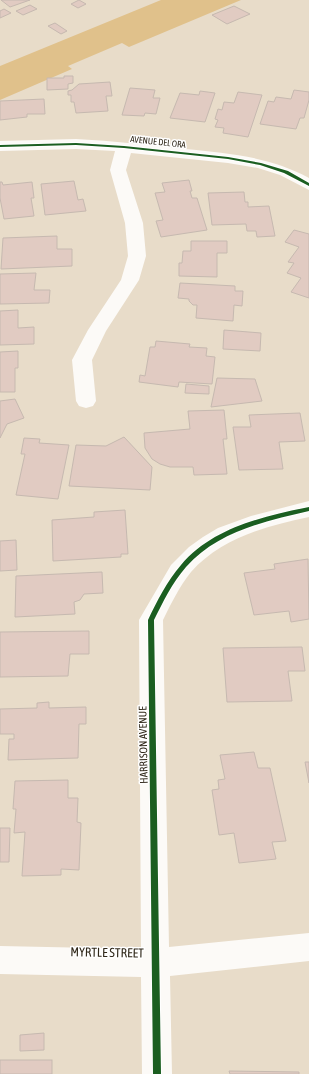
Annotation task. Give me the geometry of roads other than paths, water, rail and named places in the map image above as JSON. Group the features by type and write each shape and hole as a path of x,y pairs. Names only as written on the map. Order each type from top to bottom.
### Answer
{"street":[{"name":"AVENUE DEL ORA","path":"0,146 76,144 124,147 228,158 261,164 286,172 309,185"},
{"path":"86,401 82,360 97,330 130,280 137,256 134,223 118,170 124,147"},
{"path":"286,172 309,173"},
{"name":"HARRISON AVENUE","path":"157,1074 151,620 169,585 185,564 211,542 271,516 309,509"},
{"name":"MYRTLE STREET","path":"0,960 156,963 309,948"}]}
